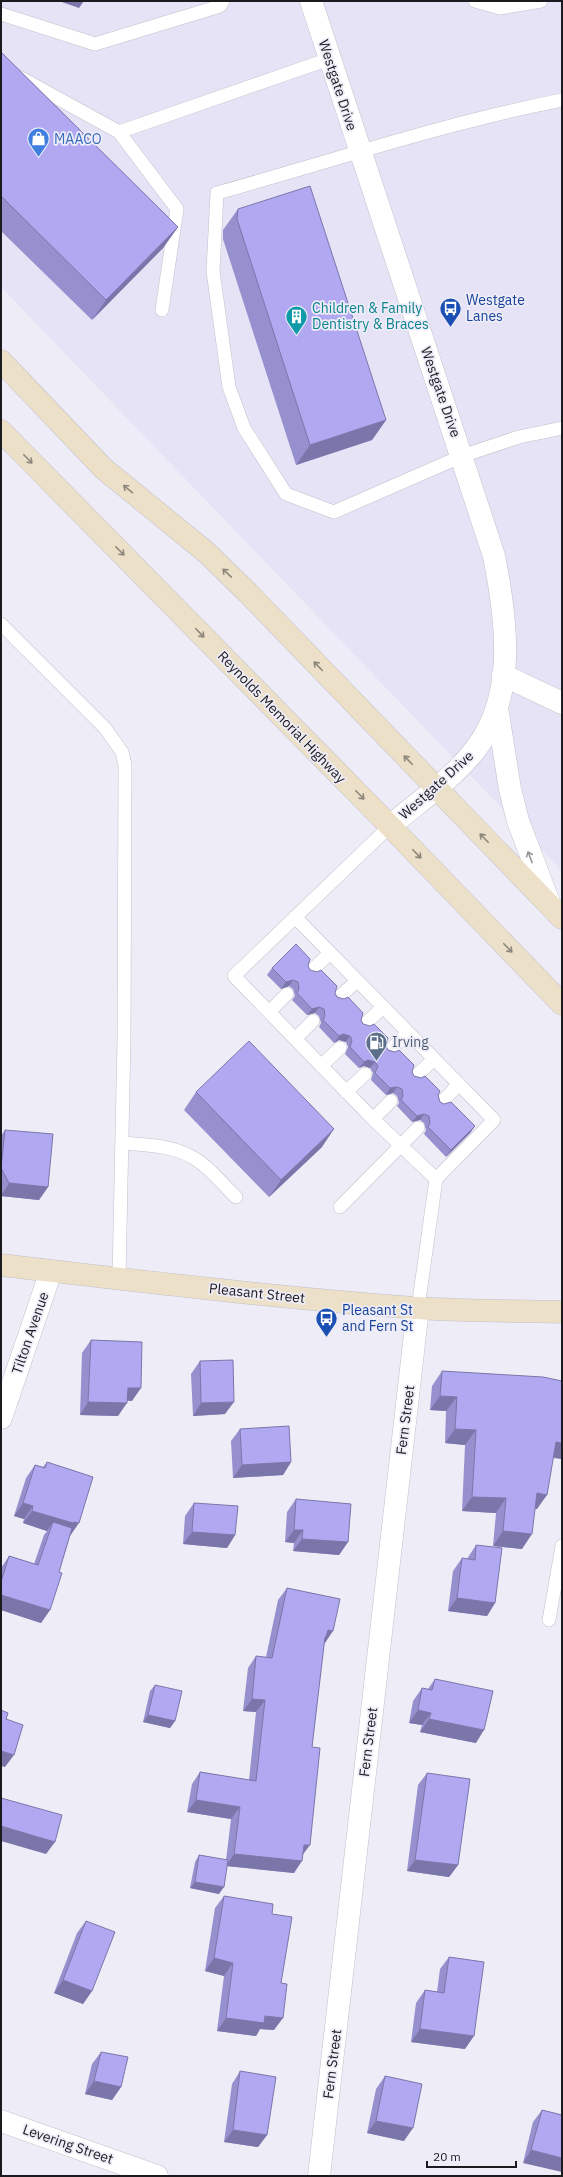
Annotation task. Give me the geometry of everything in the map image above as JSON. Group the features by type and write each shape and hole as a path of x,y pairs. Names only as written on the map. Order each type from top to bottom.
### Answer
{"main road":[{"path":"1,361 104,469 220,566 556,912"},
{"name":"Reynolds Memorial Highway","path":"1,431 390,826 562,1004"},
{"name":"Pleasant Street","path":"1,1265 277,1296 418,1308 562,1312"}],"street":[{"name":"Westgate Drive","path":"311,1 494,556 499,578 504,625 503,675 497,708 490,728 470,756 390,826"},
{"path":"503,675 562,703"},
{"path":"497,708 510,789 518,821 556,912"},
{"name":"Tilton Avenue","path":"1,1418 51,1271"},
{"name":"Fern Street","path":"319,2176 418,1308"},
{"name":"Levering Street","path":"1,2121 157,2176"}],"lane":[{"path":"1,14 95,44 220,6 223,1"},
{"path":"475,1 500,8 541,1"},
{"path":"119,132 329,59"},
{"path":"13,73 119,132 177,209 162,310"},
{"path":"562,100 505,111 435,129 360,153 217,193 214,271 229,387 244,428 286,494 334,512 462,456 519,437 562,428"},
{"path":"1,624 105,728 122,752 125,793 122,1143 119,1278"},
{"path":"390,826 234,976 346,1092 436,1179"},
{"path":"295,917 494,1120 436,1179 418,1308"},
{"path":"311,971 330,953"},
{"path":"338,998 357,981"},
{"path":"269,1012 287,994"},
{"path":"364,1025 383,1007"},
{"path":"295,1039 313,1021"},
{"path":"389,1051 408,1032"},
{"path":"321,1066 340,1048"},
{"path":"415,1077 434,1059"},
{"path":"346,1092 365,1074"},
{"path":"441,1103 459,1084"},
{"path":"373,1119 391,1101"},
{"path":"340,1206 418,1128"},
{"path":"122,1143 159,1146 180,1151 198,1160 236,1197"},
{"path":"549,1620 562,1546"}],"shaded area":[{"path":"1,1 562,1 562,871 1,287"}],"building":[{"name":"MAACO","path":"1,52 178,227 106,300 1,196"},
{"name":"Children & Family Dentistry & Braces","path":"310,186 386,420 310,445 237,219 238,209"},
{"name":"Irving","path":"296,944 310,959 308,966 310,970 317,972 321,970 337,986 335,993 337,997 344,999 348,997 363,1013 361,1020 363,1024 370,1026 374,1024 388,1038 386,1046 388,1050 395,1052 399,1050 414,1065 412,1072 414,1076 421,1078 425,1076 440,1091 438,1095 440,1102 444,1104 451,1102 475,1126 451,1150 428,1127 430,1123 429,1116 424,1114 417,1116 401,1100 403,1096 402,1089 397,1087 390,1088 375,1073 378,1066 375,1062 368,1060 364,1062 350,1047 352,1040 350,1036 343,1034 339,1036 323,1020 325,1016 324,1009 319,1007 312,1009 297,993 299,989 298,982 293,980 286,982 272,968"},
{"path":"249,1041 334,1129 281,1180 196,1092"},
{"path":"5,1130 53,1134 48,1187 9,1183 1,1168"},
{"path":"91,1340 142,1342 141,1388 128,1388 127,1403 88,1402"},
{"path":"233,1360 234,1402 201,1403 200,1361"},
{"path":"442,1371 543,1377 562,1381 562,1443 556,1442 547,1495 537,1493 532,1534 503,1531 506,1498 472,1497 476,1430 455,1429 457,1397 440,1396"},
{"path":"289,1426 291,1462 242,1465 240,1429"},
{"path":"47,1462 93,1477 79,1523 73,1523 32,1511 33,1506 23,1503 35,1465 45,1468"},
{"path":"296,1499 351,1504 348,1542 302,1539 303,1530 294,1530"},
{"path":"194,1503 238,1506 235,1535 192,1532"},
{"path":"53,1522 72,1528 59,1572 62,1573 50,1610 1,1595 1,1582 9,1556 38,1565"},
{"path":"476,1545 502,1548 495,1603 457,1598 462,1558 475,1560"},
{"path":"287,1588 340,1599 333,1631 328,1630 325,1637 312,1747 320,1748 310,1845 304,1845 302,1861 234,1854 240,1807 196,1800 200,1772 256,1781 265,1700 252,1699 256,1656 272,1658"},
{"path":"435,1679 493,1691 484,1730 429,1719 431,1713 418,1710 422,1688 432,1690"},
{"path":"155,1685 182,1691 175,1721 148,1715"},
{"path":"1,1710 8,1713 6,1719 23,1725 14,1755 1,1751"},
{"path":"427,1773 470,1779 458,1865 415,1860"},
{"path":"1,1798 62,1815 55,1842 1,1826"},
{"path":"199,1855 228,1860 224,1887 195,1882"},
{"path":"224,1896 273,1904 272,1914 292,1917 281,1983 287,1984 283,2018 265,2016 264,2023 226,2018 233,1963 214,1958"},
{"path":"86,1921 115,1932 92,1991 63,1980"},
{"path":"449,1957 484,1962 474,2036 420,2029 425,1990 444,1993"},
{"path":"101,2052 128,2057 121,2087 94,2081"},
{"path":"240,2071 276,2077 267,2135 233,2130"},
{"path":"385,2076 422,2084 413,2128 376,2121"},
{"path":"542,2110 562,2115 562,2158 531,2150"}],"place":[{"name":"MAACO","path":"38,158"},
{"name":"Westgate Lanes","path":"450,328"},
{"name":"Children & Family Dentistry & Braces","path":"296,336"},
{"name":"Irving","path":"377,1062"},
{"name":"Pleasant St and Fern St","path":"326,1338"}]}
